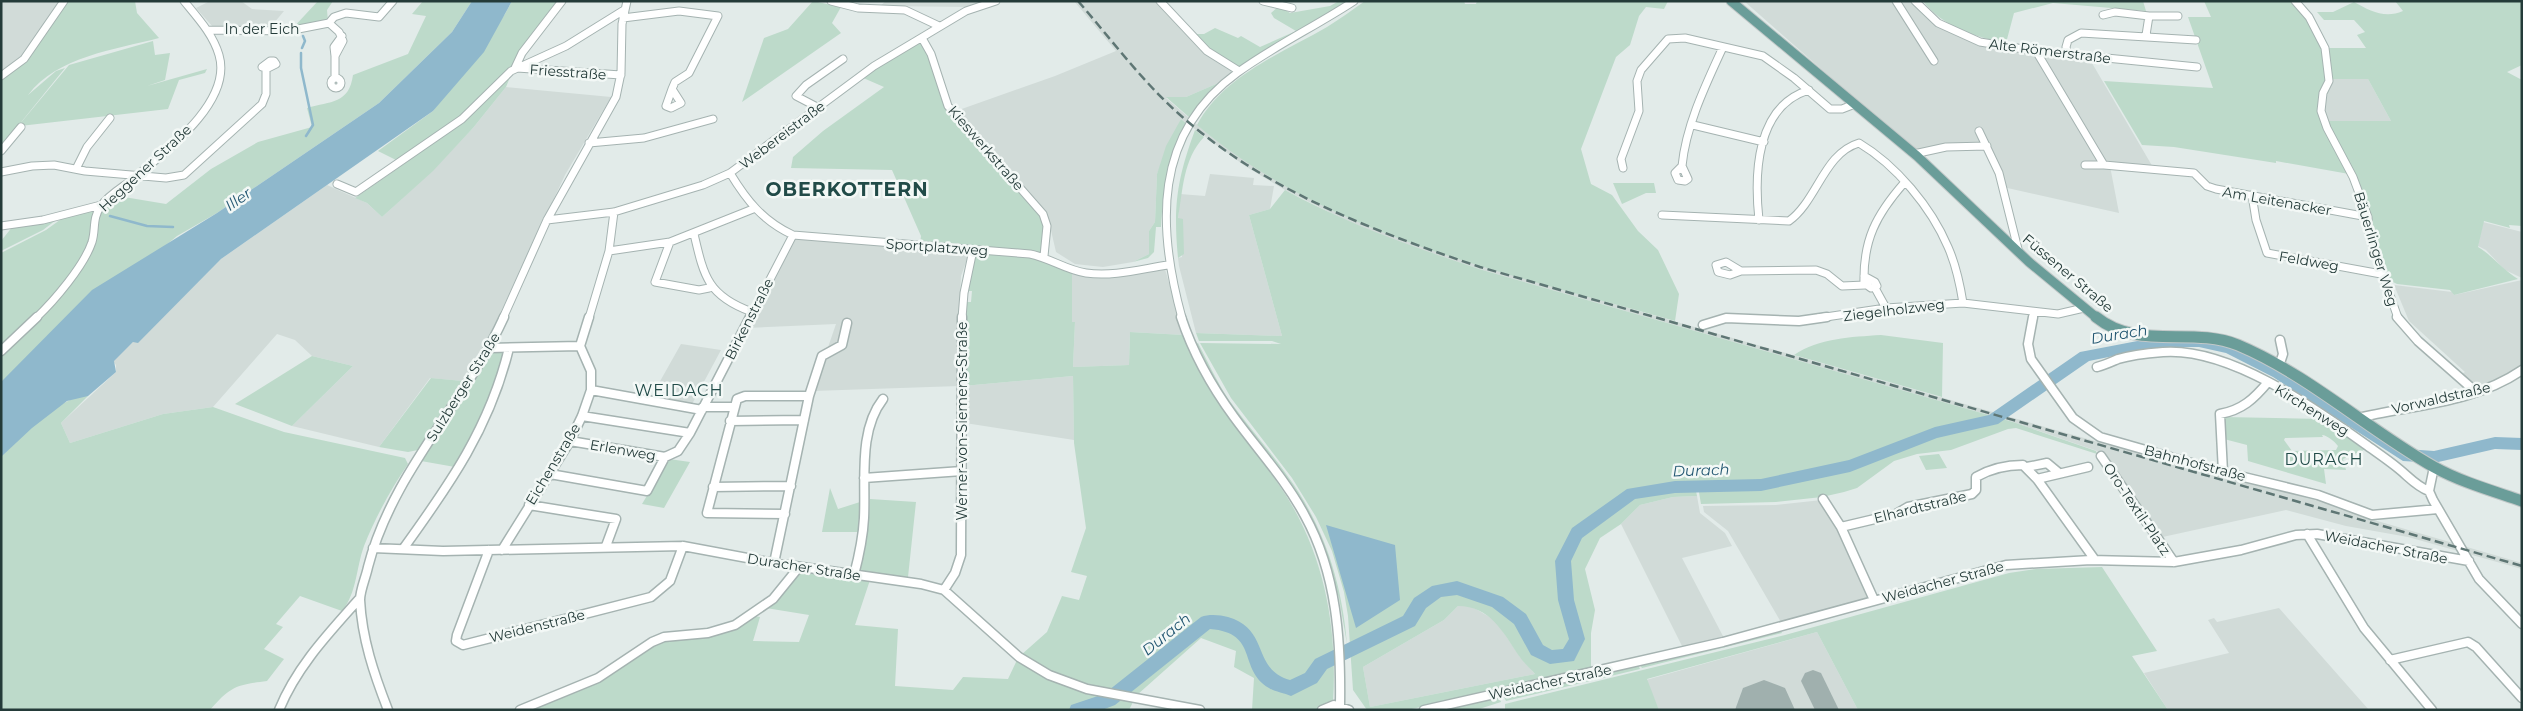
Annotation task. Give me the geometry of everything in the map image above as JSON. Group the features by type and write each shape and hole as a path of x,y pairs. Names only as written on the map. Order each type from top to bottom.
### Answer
{"main road":[{"name":"Füssener Straße","path":"1731,1 1914,154 2019,253 2106,325 2124,333 2146,337 2183,335 2223,340 2258,354 2434,467 2460,479 2522,501"}],"street":[{"path":"1,76 24,59 64,1"},
{"name":"Heggener Straße","path":"1,351 42,312 82,262 92,240 93,220 101,205 200,117 219,89 222,77 221,65 214,42 208,30 184,1"},
{"name":"In der Eich","path":"208,30 288,32 329,23 333,17 344,12 379,17 393,1"},
{"path":"515,68 522,53 562,1"},
{"name":"Sulzberger Straße","path":"388,710 369,661 360,598 373,548 389,510 406,478 490,348 547,220 616,97 621,75 623,18 627,1"},
{"path":"831,1 858,8 905,10 939,26"},
{"name":"Webereistraße","path":"547,220 614,212 695,188 730,174 874,66 966,11 996,1"},
{"path":"1160,1 1207,51 1239,71"},
{"path":"1263,1 1292,8"},
{"path":"1340,705 1340,643 1335,598 1320,550 1305,517 1282,481 1210,382 1188,334 1168,265 1165,228 1167,195 1179,148 1202,106 1239,71 1323,23 1354,1"},
{"path":"1896,1 1934,61"},
{"name":"Alte Römerstraße","path":"1915,1 1938,23 1965,37 1996,46 2197,67"},
{"name":"Bäuerlinger Weg","path":"2295,1 2310,17 2325,48 2330,70 2329,81 2323,93 2321,111 2327,128 2352,177 2368,217 2369,235 2381,274 2385,279 2392,306 2404,326 2476,392"},
{"path":"337,184 356,192 407,159 462,119 515,68 566,46 624,10"},
{"path":"623,18 679,11 718,16 689,73 675,82 672,88"},
{"path":"2103,15 2116,12 2149,16 2178,16"},
{"path":"2146,35 2149,16"},
{"path":"329,23 342,36 342,44 335,56 335,78"},
{"path":"2068,54 2066,47 2068,40 2076,34 2094,32 2196,40"},
{"name":"Kieswerkstraße","path":"922,38 931,50 943,98 948,106 1043,214 1047,226 1044,256"},
{"path":"1623,168 1621,159 1640,111 1638,81 1641,70 1668,38 1754,53 1770,59 1830,109 1842,109 1855,104"},
{"path":"1682,166 1683,155 1700,98 1722,47"},
{"path":"2036,51 2104,165"},
{"path":"819,108 796,96 806,85 842,59"},
{"path":"1,172 33,166 77,167 99,172 175,178 194,168 221,139 262,104 266,94 266,68"},
{"name":"Friesstraße","path":"515,68 621,75"},
{"path":"1759,220 1756,198 1764,142 1781,105 1791,97 1809,90"},
{"path":"77,167 87,146 110,118"},
{"path":"589,143 644,138 713,119"},
{"path":"1693,125 1764,142"},
{"path":"1,151 21,128"},
{"path":"1979,132 1999,173 2019,253"},
{"path":"1662,215 1783,222 1795,217 1810,202 1826,169 1855,143 1864,145 1888,165 1928,213 1945,241 1957,271 1963,303"},
{"path":"1914,154 1946,146 1987,146"},
{"name":"Am Leitenacker","path":"2085,165 2194,173 2207,186 2368,217"},
{"name":"Sportplatzweg","path":"730,174 753,209 772,226 793,235 1044,256 1074,270 1090,273 1168,265"},
{"path":"1864,281 1862,271 1864,253 1875,227 1895,193 1904,183"},
{"name":"Feldweg","path":"2252,196 2266,254 2381,274"},
{"path":"1,226 50,218 101,205"},
{"path":"609,251 670,242 753,209"},
{"path":"490,348 580,346 609,251 614,212"},
{"path":"694,234 704,276 710,288 742,309 752,312"},
{"name":"Birkenstraße","path":"674,454 690,433 793,235"},
{"path":"670,242 655,282 699,290 710,288"},
{"name":"Werner-von-Siemens-Straße","path":"944,590 955,573 961,555 960,337 966,276 973,250"},
{"path":"1741,271 1816,270 1827,274 1842,286 1864,281 1875,288 1886,308"},
{"name":"Ziegelholzweg","path":"1703,325 1726,318 1799,321 1886,308 1963,303 2058,314 2084,308"},
{"name":"Bahnhofstraße","path":"2034,312 2028,352 2046,382 2073,418 2100,437 2223,472 2318,495 2377,516 2392,512 2438,508"},
{"path":"774,563 809,396 822,356 842,345 848,323"},
{"path":"2279,366 2283,354 2280,340"},
{"name":"Eichenstraße","path":"502,550 570,441 582,416 591,390 591,372 580,346"},
{"name":"Sulzberger Straße","path":"403,549 434,507 478,439 498,395 509,348"},
{"name":"Kirchenweg","path":"2097,367 2136,355 2185,352 2220,360 2268,382 2357,438 2398,468 2419,487 2429,491"},
{"name":"Vorwaldstraße","path":"2358,418 2476,392 2514,377 2522,370"},
{"path":"2514,377 2522,382"},
{"name":"Kirchenweg","path":"2223,472 2220,414 2238,411 2251,402 2268,382"},
{"path":"591,390 703,409 733,407"},
{"path":"785,514 707,513 736,399 745,396 809,396"},
{"path":"854,575 864,518 865,458 874,408 882,399"},
{"path":"582,416 690,433"},
{"path":"730,421 804,420"},
{"name":"Erlenweg","path":"570,441 665,457 674,454"},
{"name":"Oro-Textil-Platz","path":"2101,456 2174,562"},
{"path":"550,474 647,490 665,457"},
{"path":"2059,473 2047,463 2027,467 2095,560"},
{"name":"Elhardtstraße","path":"1841,527 1896,514 1908,507 1972,494 1976,490 1976,477 1982,473 2016,465 2027,467"},
{"path":"2037,479 2088,467"},
{"path":"2434,467 2429,491 2438,508 2479,579 2522,624"},
{"path":"864,478 962,471"},
{"path":"713,487 791,486"},
{"path":"1822,499 1841,527 1874,600"},
{"path":"529,505 616,519 606,546"},
{"path":"2307,534 2364,628 2432,710"},
{"name":"Weidacher Straße","path":"1424,710 1713,644 2006,565 2095,560 2174,562 2307,534 2317,534 2418,554 2469,561"},
{"name":"Duracher Straße","path":"373,548 502,550 606,546 683,546 799,567 922,584 944,590 1019,657 1049,676 1128,698 1200,710"},
{"name":"Weidenstraße","path":"489,550 457,635 456,641 463,645 651,596 664,590 671,581 683,546"},
{"path":"520,710 598,678 664,637 708,633 734,625 773,599 799,567"},
{"name":"Sulzberger Straße","path":"279,710 289,684 300,667 360,598"},
{"path":"2390,660 2468,642 2476,647 2522,698"},
{"path":"1322,710 1328,706 1340,705 1349,710"}],"shaded area":[{"path":"1,1 61,1 25,52 14,64 1,72"},
{"path":"210,1 241,1 252,9 284,11 269,29 213,27 196,8"},
{"path":"886,1 991,1 971,7 880,6"},
{"path":"1074,1 1157,1 1234,70 1223,81 1186,97 1166,98 1208,134 1249,163 1302,195 1345,216 1481,266 2102,443 2103,439 2320,497 2366,513 2367,518 2522,563 2522,569 2408,537 2346,526 2286,510 2158,538 2103,453 2013,422 1479,269 1400,243 1343,219 1285,190 1245,166 1181,119 1157,174 1155,222 1149,231 1149,254 1133,262 1103,267 1075,264 1056,252 1047,213 956,111 1055,76 1116,51"},
{"path":"1744,1 1913,1 1963,38 2089,58 2154,169 2110,166 2119,213 2003,187 1985,148 1919,151 1885,125"},
{"path":"2331,79 2368,79 2391,121 2326,121 2323,103"},
{"path":"506,87 611,97 565,175 484,348 463,381 430,378 379,447 292,426 353,366 312,356 295,340 277,334 213,407 163,414 70,443 61,423 116,372 116,365 113,361 133,342 138,342 221,259 327,185 367,203 382,217 433,170 473,128"},
{"path":"1210,174 1254,178 1253,185 1274,186 1270,209 1249,215 1282,336 1196,333 1178,258 1182,257 1183,219 1178,219 1180,194 1205,196"},
{"path":"2483,222 2522,232 2522,278 2505,270 2486,250 2478,246"},
{"path":"795,237 970,251 961,276 958,338 959,386 813,391 836,324 747,328"},
{"path":"1165,269 1184,335 1130,332 1129,365 1073,367 1075,322 1072,322 1072,271 1089,275"},
{"path":"2522,280 2522,366 2512,375 2477,390 2460,375 2465,372 2409,321 2394,285 2452,292 2454,295"},
{"path":"681,344 721,350 691,406 650,399"},
{"path":"1073,376 1074,440 965,423 963,386"},
{"path":"1697,496 1700,513 1725,533 1732,546 1682,558 1724,638 1683,648 1621,524 1640,505 1673,497"},
{"path":"1822,500 1834,520 1870,598 1782,624 1728,531 1704,512 1703,506 1776,505"},
{"path":"1458,606 1471,606 1496,621 1520,657 1535,674 1370,707 1363,667 1444,620"},
{"path":"2279,608 2369,710 2168,710 2144,673 2229,653 2208,620 2214,618 2217,622"},
{"path":"1817,632 1858,710 1659,710 1646,680"}],"green space":[{"path":"68,1 135,1 137,13 159,38 88,56 55,71 40,82 28,95 56,71 65,68 1,147 1,79 23,64"},
{"path":"318,1 333,1 327,10 328,22 291,30"},
{"path":"423,1 472,1 452,32 379,103 217,213 177,236 1,382 1,253 46,230 64,217 102,209 118,196 166,204 211,169 258,142 312,127 307,108 338,100 348,91 353,75 408,54 426,16 412,14"},
{"path":"512,1 560,1 520,53 506,87 473,128 433,171 382,217 367,203 355,198 404,164 378,151 433,111 505,14"},
{"path":"813,1 841,7 832,23 841,33 742,102 764,38 788,29"},
{"path":"1339,1 1351,1 1237,68 1221,60 1193,34 1204,34 1215,28 1238,38 1241,36 1260,47 1296,31 1274,18 1271,13 1279,6 1290,13 1330,6"},
{"path":"1365,1 1464,1 1465,4 1476,4 1477,1 1668,1 1664,9 1646,7 1639,16 1630,45 1616,57 1581,149 1591,184 1612,195 1638,231 1658,250 1679,294 1675,321 1487,268 1425,248 1364,224 1305,197 1249,164 1197,125 1208,108 1238,79 1255,67 1327,27"},
{"path":"1923,1 2143,1 2146,11 2053,3 2014,13 2006,43 1960,30 1940,18"},
{"path":"2204,1 2293,1 2300,8 2313,26 2326,59 2328,79 2320,102 2349,174 2276,161 2276,163 2174,147 2142,145 2104,81 2213,88 2188,17 2211,17"},
{"path":"2395,1 2522,1 2522,65 2507,72 2522,80 2522,226 2509,225 2510,228 2484,221 2478,247 2518,279 2454,295 2450,290 2397,284 2387,279 2371,236 2371,219 2326,121 2391,121 2368,79 2331,79 2326,48 2366,48 2357,35 2365,32 2354,20 2324,20 2317,12 2333,12 2354,2 2378,13 2390,14 2403,11"},
{"path":"921,39 935,70 941,98 1040,215 1044,227 1041,254 920,244 921,236 892,170 791,168 793,157 823,131 884,87 861,77"},
{"path":"153,41 155,55 170,53 165,80 147,86 207,69 205,73 179,80 168,109 19,125 69,65"},
{"path":"1223,81 1199,105 1190,118 1166,97 1186,97"},
{"path":"1181,119 1187,124 1168,174 1161,227 1156,227 1154,252 1148,258 1133,262 1149,254 1149,231 1155,222 1157,174 1166,146"},
{"path":"1195,130 1204,137 1192,155 1185,175 1178,218 1183,219 1184,254 1178,258 1176,208 1180,178"},
{"path":"1613,183 1654,183 1656,193 1646,193 1622,204"},
{"path":"1285,190 1356,224 1479,269 2013,422 2096,451 2097,454 2016,428 2008,429 1951,450 1917,454 1894,461 1857,488 1822,497 1776,502 1701,504 1697,481 1694,481 1697,496 1673,497 1640,505 1621,524 1600,538 1585,569 1595,610 1591,633 1591,670 1407,710 1367,710 1353,690 1348,616 1344,592 1332,551 1316,517 1292,478 1231,398 1200,343 1281,344 1272,341 1199,341 1196,333 1282,336 1249,215 1270,209","holes":["1458,606 1479,610 1495,622 1535,674 1370,707 1363,667 1444,620"]},
{"path":"60,217 43,230 1,251 1,241 13,226"},
{"path":"976,252 1029,255 1072,271 1072,322 1075,322 1073,367 1129,365 1130,332 1184,335 1203,375 1214,393 1277,482 1293,507 1306,533 1316,559 1330,615 1333,643 1333,702 1327,702 1316,710 1252,710 1254,678 1234,667 1236,651 1201,638 1137,695 1077,681 1021,655 1047,632 1062,596 1079,600 1087,576 1071,572 1086,528 1074,443 1073,376 963,386 966,302 971,302 972,291 967,291"},
{"path":"1881,335 1943,343 1942,397 1794,355 1804,349 1825,342"},
{"path":"1198,343 1229,400 1289,478 1313,517 1330,557 1336,578 1345,622 1347,644 1339,598 1324,550 1226,401 1196,344"},
{"path":"491,351 502,353 503,358 493,395 455,467 421,461"},
{"path":"312,356 353,366 292,426 235,404"},
{"path":"431,378 463,381 418,450 408,452 379,447"},
{"path":"79,396 88,396 61,423 70,443 163,414 213,407 284,432 405,458 408,464 384,504 364,546 351,596 347,604 342,611 300,596 276,624 283,627 264,649 284,659 267,681 248,684 229,691 210,710 1,710 1,457 47,414"},
{"path":"2224,417 2323,419 2366,449 2343,459 2346,470 2324,469 2326,484 2248,461 2247,445 2224,439","holes":["2322,435 2338,446 2336,450 2292,451 2284,440 2285,438 2323,437"]},
{"path":"1939,454 1947,468 1926,470 1919,456"},
{"path":"669,459 690,462 664,508 642,504"},
{"path":"830,488 838,509 860,502 858,532 822,532"},
{"path":"870,499 916,502 908,577 862,573 860,570 869,518"},
{"path":"2102,567 2157,651 2132,656 2168,710 1858,710 1817,632 1647,679 1659,710 1505,710 1505,704 1785,635 2009,573 2036,569"},
{"path":"799,571 870,580 855,625 898,629 895,686 953,690 963,677 1008,679 1017,660 1046,679 1085,692 1133,702 1129,710 523,710 571,691 664,639 708,634 754,616 760,617 753,641 799,642 809,615 766,608"},
{"path":"1780,629 1782,633 1642,668 1640,665"},
{"path":"1638,665 1640,669 1506,701 1503,695"},
{"path":"1499,696 1501,702 1476,710 1440,710"}],"water":[{"name":"Iller","path":"472,1 512,1 484,52 433,111 221,259 138,343 133,342 114,361 116,372 88,396 67,401 32,428 1,457 1,382 92,290 217,213 379,103 452,32"},
{"path":"1326,525 1395,545 1400,600 1356,628"}],"waterway":[{"path":"302,48 305,41 303,36"},
{"path":"301,53 301,68 313,125 306,136"},
{"path":"110,216 147,226 173,227"},
{"name":"Durach","path":"1077,710 1109,700 1207,622 1225,623 1237,627 1250,642 1257,662 1263,672 1273,682 1291,688 1311,678 1321,664 1409,621 1420,603 1438,591 1457,588 1497,602 1520,619 1537,650 1550,657 1568,656 1577,639 1566,600 1563,561 1577,533 1632,493 1675,487 1761,485 1850,466 1935,433 1993,420 2085,356 2148,344 2199,342 2229,348 2278,373 2403,455 2434,457 2495,443 2522,444"}],"taxiway":[{"path":"1813,681 1827,710"}],"railway":[{"path":"1078,1 1165,101 1212,141 1247,165 1321,206 1400,239 1480,267 2522,566"}],"district":[{"name":"OBERKOTTERN","path":"847,189"},
{"name":"WEIDACH","path":"679,390"},
{"name":"DURACH","path":"2324,459"}]}
